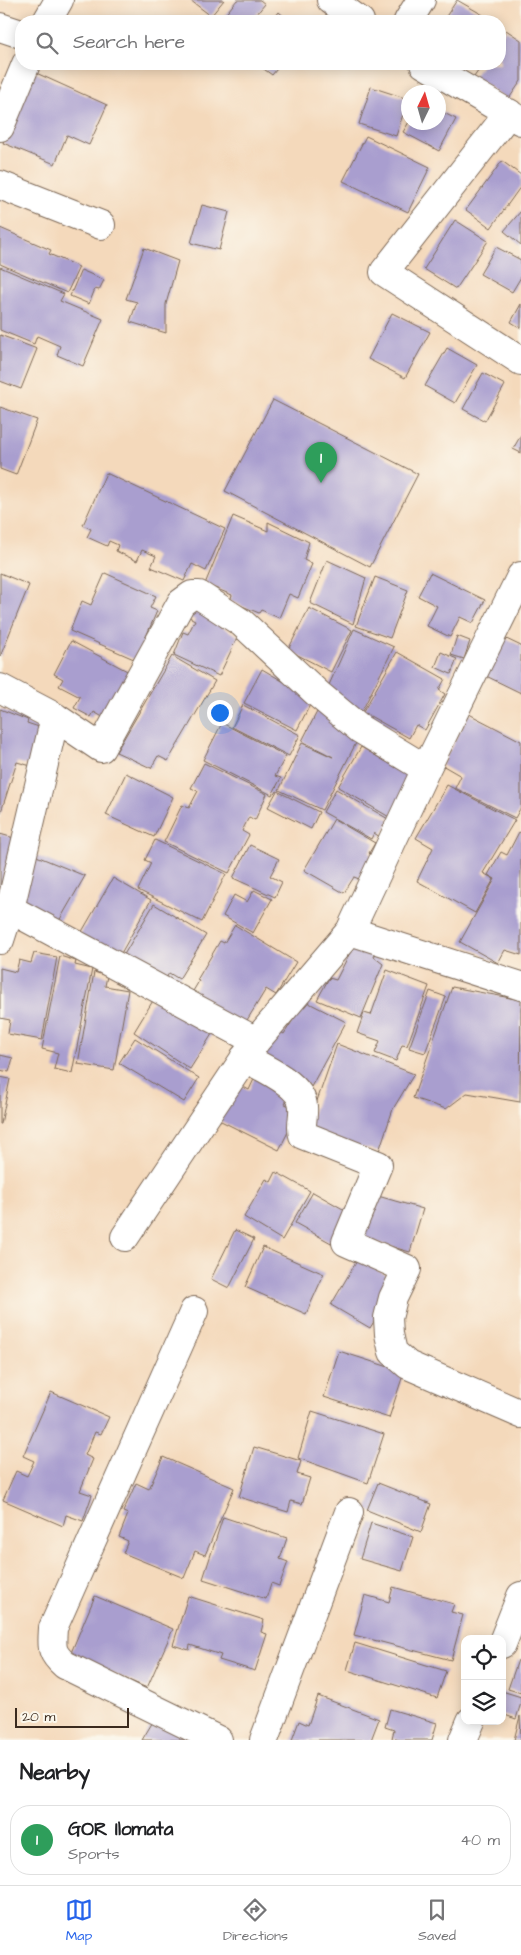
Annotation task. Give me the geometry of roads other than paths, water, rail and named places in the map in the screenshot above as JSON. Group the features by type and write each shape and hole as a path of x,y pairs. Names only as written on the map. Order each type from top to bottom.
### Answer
{"street":[{"path":"50,15 59,0"},
{"path":"331,0 352,15"},
{"path":"412,15 421,0"},
{"path":"0,27 15,32"},
{"path":"0,127 24,70"},
{"path":"434,70 515,117 384,272 521,361"},
{"path":"0,186 101,225"},
{"path":"124,1237 250,1049 350,931 426,769 521,576"},
{"path":"0,688 54,717 101,748 181,603 192,595 199,595 242,623 318,694 360,730 426,769"},
{"path":"0,940 10,909 54,717"},
{"path":"10,909 250,1049 278,1077 297,1090 304,1106 303,1135 378,1165 346,1242 407,1269 393,1298 388,1318 393,1352 408,1366 521,1414"},
{"path":"350,931 521,986"},
{"path":"194,1311 53,1628 52,1647 54,1656 65,1665 218,1740"},
{"path":"264,1740 349,1512"},
{"path":"506,1635 521,1596"},
{"path":"463,1740 469,1725"}],"place":[{"name":"GOR Ilomata","path":"321,483"}]}
